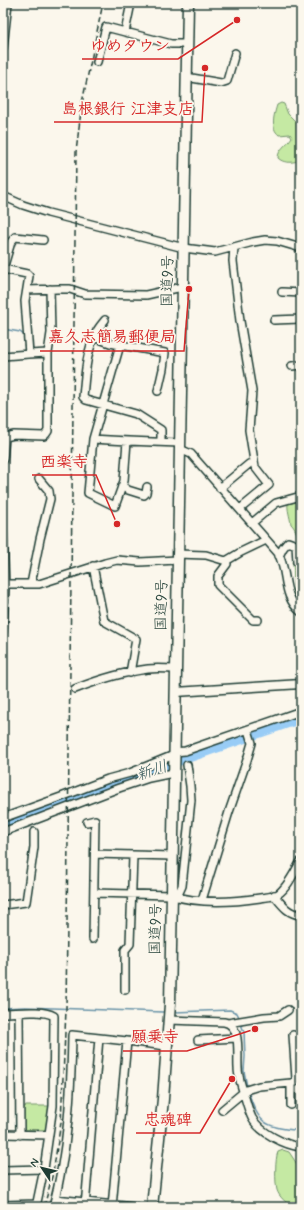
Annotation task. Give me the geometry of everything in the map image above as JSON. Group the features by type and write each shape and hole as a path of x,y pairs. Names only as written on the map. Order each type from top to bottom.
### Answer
{"highway":[{"name":"国道9号","path":"152,1207 169,1020 174,896 172,856 188,3"}],"main road":[{"path":"176,692 301,684"}],"street":[{"path":"3,48 8,3"},
{"path":"125,32 131,3"},
{"path":"97,62 106,27 171,44 187,44"},
{"path":"186,77 221,83 227,80 235,53"},
{"path":"3,196 54,215 184,248 215,252 265,240 277,241 301,248"},
{"path":"29,354 25,301 29,279 28,274 3,269 11,242 15,237 44,240"},
{"path":"234,247 233,261 240,321 252,390 249,430 255,467 269,485 240,509"},
{"path":"27,290 70,289 85,294 146,295 182,287"},
{"path":"3,460 4,437 14,435 44,436 48,430 48,353 51,333 50,289"},
{"path":"282,292 301,293"},
{"path":"274,320 301,319"},
{"path":"105,320 94,337 88,359 83,397 86,400 136,414 161,430 161,442"},
{"path":"94,337 110,343 165,353 158,391"},
{"path":"120,345 93,439 88,493 115,506 124,481 127,441"},
{"path":"3,356 48,353"},
{"path":"292,366 301,366"},
{"path":"93,439 161,442 180,446 191,454 240,509 282,560 288,595 300,610"},
{"path":"220,488 249,464"},
{"path":"31,584 50,499 48,491 39,479"},
{"path":"122,486 128,490 144,495 147,487"},
{"path":"252,523 276,503 301,496"},
{"path":"3,530 5,589 3,631"},
{"path":"4,584 39,584 93,566 117,560 140,562 206,555 226,561 266,540"},
{"path":"279,556 288,542 293,543 296,545 297,562 301,566"},
{"path":"226,561 227,564 218,576 218,585 253,620 258,620"},
{"path":"93,566 104,621 136,639 130,673"},
{"path":"75,689 100,680 148,669 176,669"},
{"path":"3,818 174,755 301,711"},
{"path":"202,900 229,812 248,760 252,741 248,730"},
{"path":"174,896 182,886 191,800 187,765"},
{"path":"3,832 148,778 174,771"},
{"path":"87,822 95,820 93,939"},
{"path":"3,905 26,902 34,847 34,832"},
{"path":"94,854 172,856"},
{"path":"125,990 125,950 130,944 133,856"},
{"path":"94,893 174,896 202,900 238,902 278,894 301,861"},
{"path":"274,896 286,910 293,914 301,915"},
{"path":"169,1020 228,1022 279,1016 288,1010"},
{"path":"19,1013 20,1135"},
{"path":"3,1014 49,1014 54,1016 53,1106 44,1170 36,1206 3,1205"},
{"path":"228,1022 232,1026 238,1044 238,1068 246,1090 253,1119 262,1129 276,1138 291,1145 301,1146"},
{"path":"53,1207 66,1144 71,1090 72,1035 166,1046"},
{"path":"222,1110 246,1090 258,1086 291,1084 295,1082 298,1056 293,1035"},
{"path":"86,1205 100,1038"},
{"path":"198,1040 236,1038"},
{"path":"113,1206 127,1041"},
{"path":"291,1084 291,1105"},
{"path":"3,1134 49,1135"},
{"path":"3,1170 44,1170"},
{"path":"55,1199 86,1205 135,1207"}],"green space":[{"path":"281,103 284,104 288,114 301,127 301,155 298,161 287,162 278,158 281,150 292,137 290,134 279,135 274,129 277,105"},
{"path":"301,498 301,604 295,596 294,590 294,573 292,562 298,542 296,532 291,524 288,503 292,503"},
{"path":"26,1106 50,1106 48,1127 46,1130 26,1130 23,1128 23,1108"},
{"path":"283,1150 289,1152 301,1170 301,1207 291,1207 278,1193 276,1187 276,1159 278,1152"}],"waterway":[{"path":"3,329 20,332 25,336"},
{"name":"新川","path":"3,826 79,796 301,719"},
{"path":"3,1008 25,1007 163,1012"},
{"path":"174,1012 230,1010 237,1013 240,1019"},
{"path":"241,1024 244,1032 244,1071 247,1087"},
{"path":"248,1091 256,1112 266,1123 279,1128 301,1131"}],"railway":[{"path":"44,1207 53,1173 61,1122 66,1010 76,152 82,103 103,3"}],"place":[{"name":"ゆめタウン","path":"237,20"},
{"name":"島根銀行 江津支店","path":"205,68"},
{"name":"嘉久志簡易郵便局","path":"189,289"},
{"name":"西楽寺","path":"117,524"},
{"name":"願乗寺","path":"255,1029"},
{"name":"忠魂碑","path":"232,1079"}]}
